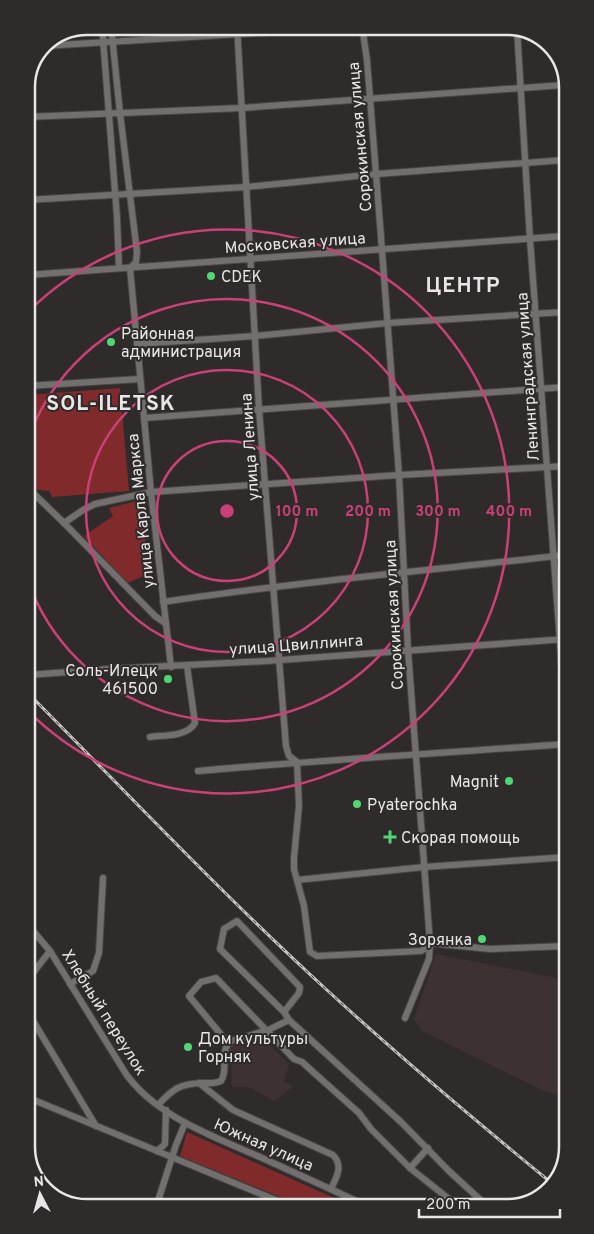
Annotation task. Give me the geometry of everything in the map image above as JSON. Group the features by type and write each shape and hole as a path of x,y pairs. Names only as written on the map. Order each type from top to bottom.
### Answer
{"street":[{"path":"103,35 119,268"},
{"name":"улица Карла Маркса","path":"112,35 137,252 136,262 130,268 151,492 171,667"},
{"path":"56,45 221,35"},
{"name":"улица Ленина","path":"237,35 259,409 286,746 289,756 297,762 299,806 294,857 297,880 304,906 309,948 310,952 317,956 421,951 428,947 430,943"},
{"name":"Сорокинская улица","path":"363,35 367,60 388,323 399,475 408,650 430,943 429,959 405,1018"},
{"name":"Ленинградская улица","path":"518,36 530,239 559,603"},
{"path":"35,117 241,108 559,85"},
{"path":"35,200 246,187 376,174 559,160"},
{"name":"Московская улица","path":"35,274 559,237"},
{"path":"137,344 255,336 388,323 559,312"},
{"path":"35,386 140,379"},
{"path":"144,418 559,388"},
{"path":"64,523 95,504 151,492 399,475 559,467"},
{"path":"35,495 155,616 165,623"},
{"path":"163,602 274,586 404,574 559,556"},
{"name":"улица Цвиллинга","path":"35,674 280,660 559,640"},
{"path":"150,737 185,732 195,724 187,666"},
{"path":"198,771 297,762 559,745"},
{"path":"297,880 424,867 559,858"},
{"path":"70,984 93,970 99,953 103,878"},
{"path":"284,1012 299,993 300,988 237,921 224,929 220,949 284,1012 289,1020 401,1122 480,1199"},
{"name":"Хлебный переулок","path":"35,933 50,951 126,1074 140,1092 186,1123"},
{"path":"430,943 490,949 559,946"},
{"name":"Хлебный переулок","path":"35,970 50,951"},
{"path":"228,1043 189,996 201,982 216,978 294,1059 302,1062 359,1113 371,1129 410,1168 449,1199"},
{"path":"158,1105 178,1087 199,1083 215,1083 223,1078 225,1052 228,1043 236,1038 268,1030 289,1020"},
{"path":"35,1024 96,1126"},
{"path":"199,1083 232,1110 333,1155 338,1162 339,1170 331,1189"},
{"path":"35,1101 273,1199"},
{"path":"157,1151 165,1144 166,1110"},
{"path":"159,1199 176,1145 186,1123"},
{"name":"Южная улица","path":"186,1123 352,1199"},
{"path":"165,1141 176,1145"},
{"path":"410,1168 428,1148"}],"shaded area":[{"path":"120,388 129,491 52,497 49,491 35,489 35,394"},
{"path":"141,500 149,574 127,583 84,536 113,516 109,508"},
{"path":"436,954 559,978 559,1096 544,1091 422,1031 414,1019"},
{"path":"266,1040 289,1064 284,1081 293,1087 274,1101 249,1087 232,1087 230,1045"},
{"path":"187,1132 336,1199 285,1199 180,1156"}],"railway":[{"path":"35,700 176,844 289,955 411,1065 547,1179"}],"place":[{"name":"CDEK","path":"211,276"},
{"name":"Районная администрация","path":"111,342"},
{"name":"Соль-Илецк 461500","path":"168,679"},
{"name":"Magnit","path":"509,781"},
{"name":"Pyaterochka","path":"357,804"},
{"name":"Скорая помощь","path":"390,837"},
{"name":"Зорянка","path":"482,939"},
{"name":"Дом культуры Горняк","path":"188,1047"}],"district":[{"name":"ЦЕНТР","path":"463,285"},
{"name":"SOL-ILETSK","path":"111,403"}]}
